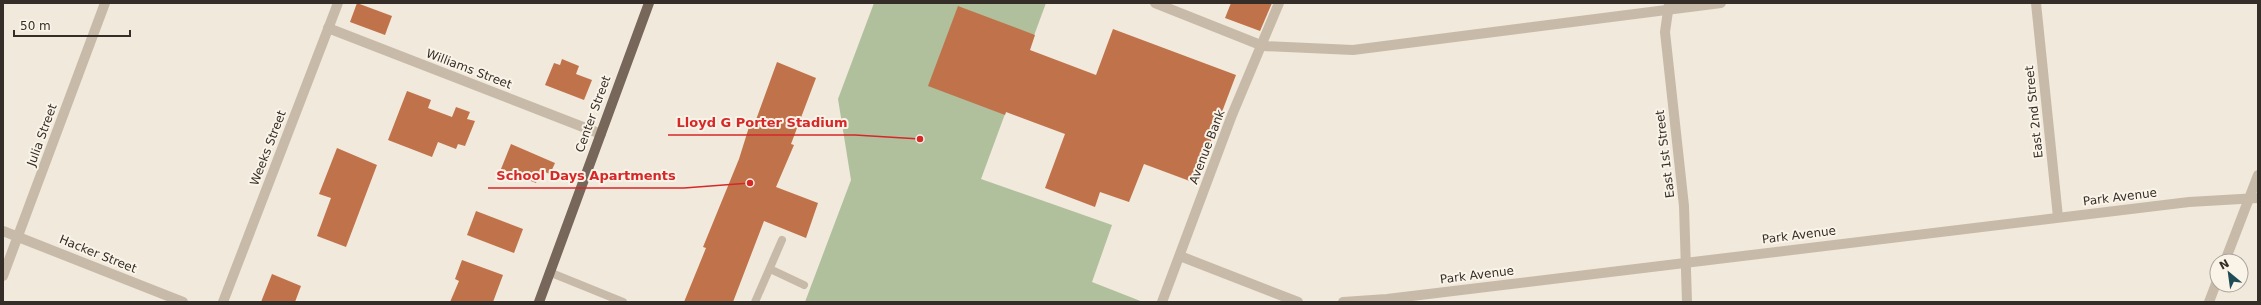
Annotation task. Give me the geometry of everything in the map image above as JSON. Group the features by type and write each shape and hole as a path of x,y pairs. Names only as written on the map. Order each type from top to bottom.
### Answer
{"main road":[{"name":"Center Street","path":"538,302 649,3"}],"street":[{"name":"Julia Street","path":"3,276 105,3"},
{"name":"Weeks Street","path":"223,302 338,3"},
{"path":"1155,3 1263,46 1353,50 1668,6 1721,3"},
{"name":"Avenue Bank","path":"1162,302 1232,115 1263,46 1279,3"},
{"name":"East 2nd Street","path":"2036,3 2058,217"},
{"name":"East 1st Street","path":"1668,6 1664,32 1684,206 1687,302"},
{"name":"Williams Street","path":"328,28 601,134"},
{"path":"2229,253 2254,198 2258,175"},
{"name":"Park Avenue","path":"1343,302 1387,299 2188,202 2254,198"},
{"name":"Hacker Street","path":"3,231 183,302"},
{"path":"1180,256 1298,302"}],"lane":[{"path":"755,302 782,240"},
{"path":"770,269 804,284"},
{"path":"549,272 623,302"}],"green space":[{"path":"874,3 1046,3 981,179 1112,225 1092,282 1143,302 805,302 851,180 838,99"}],"building":[{"path":"357,3 392,16 385,35 350,22"},
{"path":"1231,3 1272,3 1260,31 1225,18"},
{"path":"958,6 1035,35 1030,50 1096,75 1113,29 1236,75 1195,183 1144,164 1129,202 1100,192 1095,207 1045,188 1065,134 1006,112 1005,115 928,86"},
{"path":"562,59 579,66 576,74 592,80 584,100 545,85 554,63 560,65"},
{"path":"777,62 816,78 791,144 794,145 776,187 818,203 806,238 764,221 733,302 684,302 706,248 703,247 739,159 749,127 753,128"},
{"path":"407,91 431,100 428,108 452,117 456,107 470,112 467,119 475,121 465,146 458,144 456,149 438,142 432,157 388,140"},
{"path":"511,144 555,163 550,174 540,170 536,183 501,169"},
{"path":"337,148 377,165 346,247 317,236 331,198 319,194"},
{"path":"476,211 523,229 514,253 467,235"},
{"path":"462,260 503,275 493,302 450,302 459,281 455,279"},
{"path":"272,274 301,286 295,302 261,302"}],"place":[{"name":"Lloyd G Porter Stadium","path":"920,139"},
{"name":"School Days Apartments","path":"750,183"}]}
